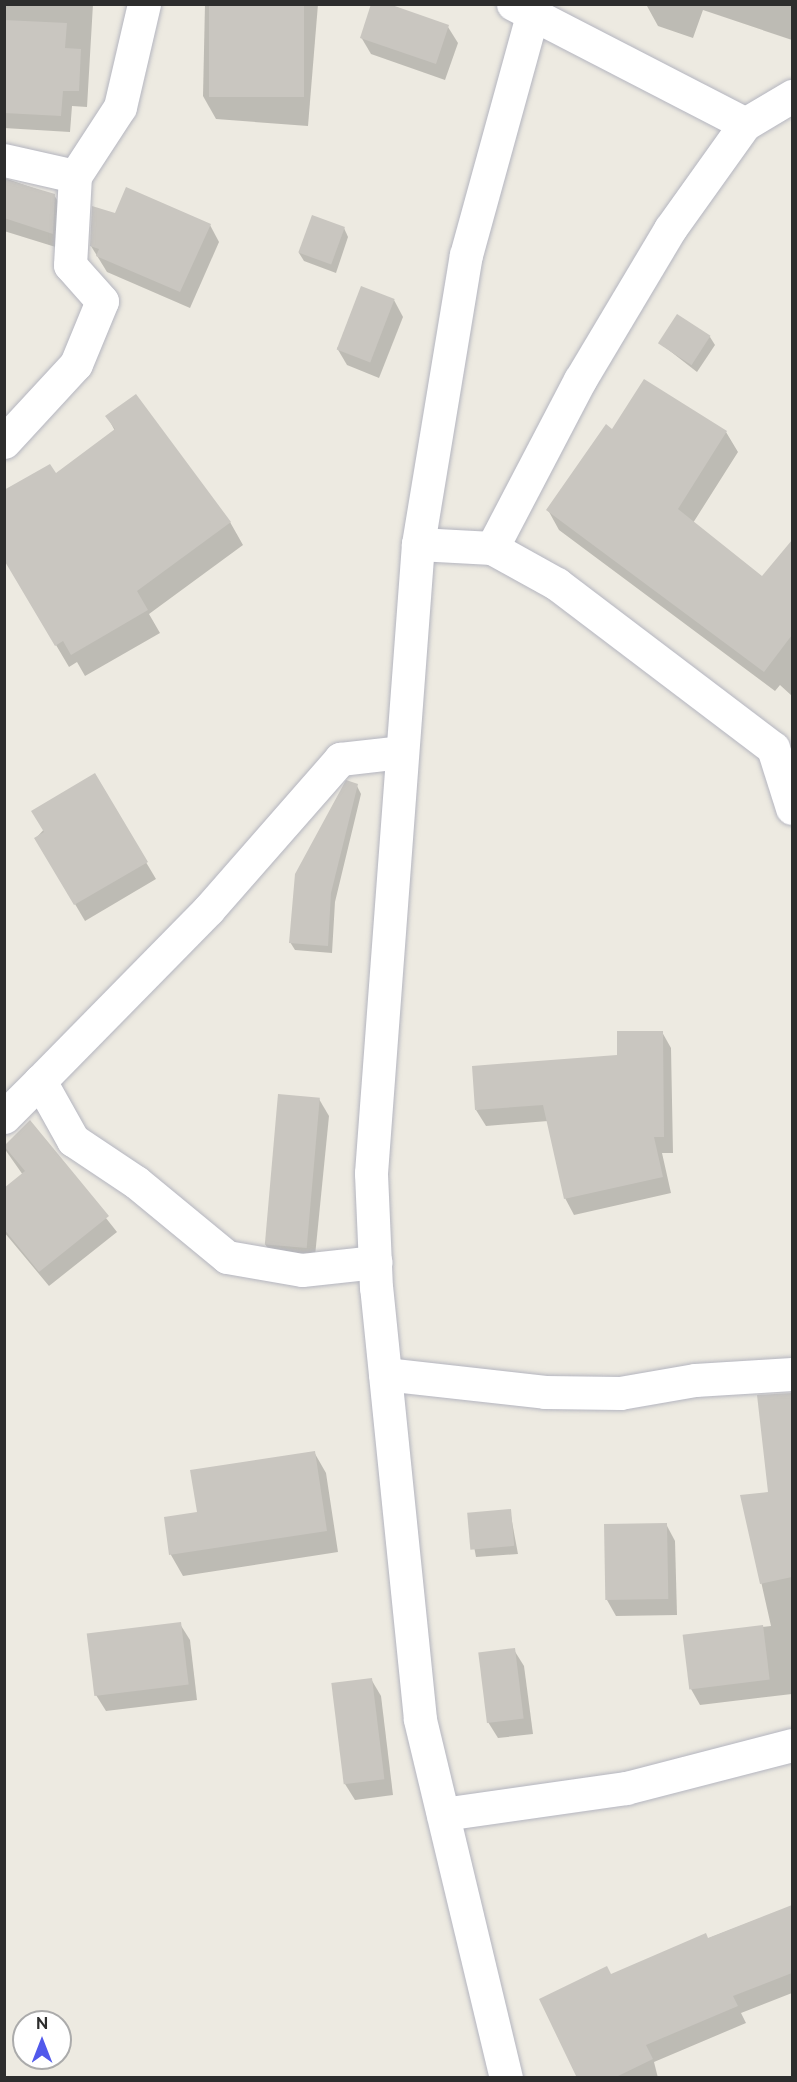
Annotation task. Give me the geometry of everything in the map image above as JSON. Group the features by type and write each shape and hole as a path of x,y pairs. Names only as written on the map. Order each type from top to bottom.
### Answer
{"street":[{"path":"4,442 76,364 102,301 70,265 75,176 120,106 144,4"},
{"path":"506,2078 420,1719 376,1262 371,1173 418,543 466,255 526,8 745,124"},
{"path":"492,548 580,380 664,239 745,124 792,96"},
{"path":"4,160 75,176"},
{"path":"418,543 492,548 558,584 773,748 792,808"},
{"path":"4,1116 208,910 340,759 401,752"},
{"path":"40,1081 74,1140 153,1194 227,1257 302,1269 376,1262"},
{"path":"385,1374 545,1392 620,1393 695,1380 792,1374"},
{"path":"443,1814 626,1788 792,1745"}],"building":[{"path":"209,4 304,4 304,97 209,97"},
{"path":"371,4 389,4 449,25 436,64 360,38"},
{"path":"4,20 67,23 65,48 81,49 79,91 63,91 61,116 4,113"},
{"path":"4,179 55,194 53,234 4,218"},
{"path":"126,187 211,224 180,292 96,256 99,249 90,246 92,206 115,213"},
{"path":"312,215 345,227 331,265 298,253"},
{"path":"361,286 395,299 370,362 337,349"},
{"path":"677,314 711,336 691,365 658,343"},
{"path":"644,379 727,431 678,509 762,576 792,540 792,635 764,672 546,510 606,424 612,429"},
{"path":"136,394 231,522 137,591 148,610 71,655 63,641 55,646 4,560 4,490 50,464 56,473 115,429 105,416"},
{"path":"95,773 148,862 74,905 34,838 44,832 31,811"},
{"path":"346,780 358,784 331,893 328,946 289,943 295,874"},
{"path":"617,1031 663,1031 664,1137 654,1137 663,1177 564,1199 543,1105 475,1110 472,1066 617,1055"},
{"path":"278,1094 320,1098 307,1248 265,1244"},
{"path":"30,1120 109,1216 39,1272 4,1229 4,1188 25,1171 4,1146"},
{"path":"792,1393 792,1577 760,1584 740,1495 768,1492 757,1395"},
{"path":"315,1451 327,1531 169,1555 164,1517 197,1512 190,1470"},
{"path":"511,1509 514,1546 470,1550 467,1513"},
{"path":"667,1523 668,1599 605,1600 604,1524"},
{"path":"181,1622 189,1685 94,1696 87,1634"},
{"path":"763,1625 770,1680 689,1689 683,1635"},
{"path":"515,1648 524,1718 487,1723 478,1653"},
{"path":"372,1678 384,1779 344,1784 331,1683"},
{"path":"792,1905 792,1973 733,1996 738,2006 646,2045 653,2059 614,2078 577,2078 539,1999 607,1966 611,1974 706,1933 708,1938"}]}
